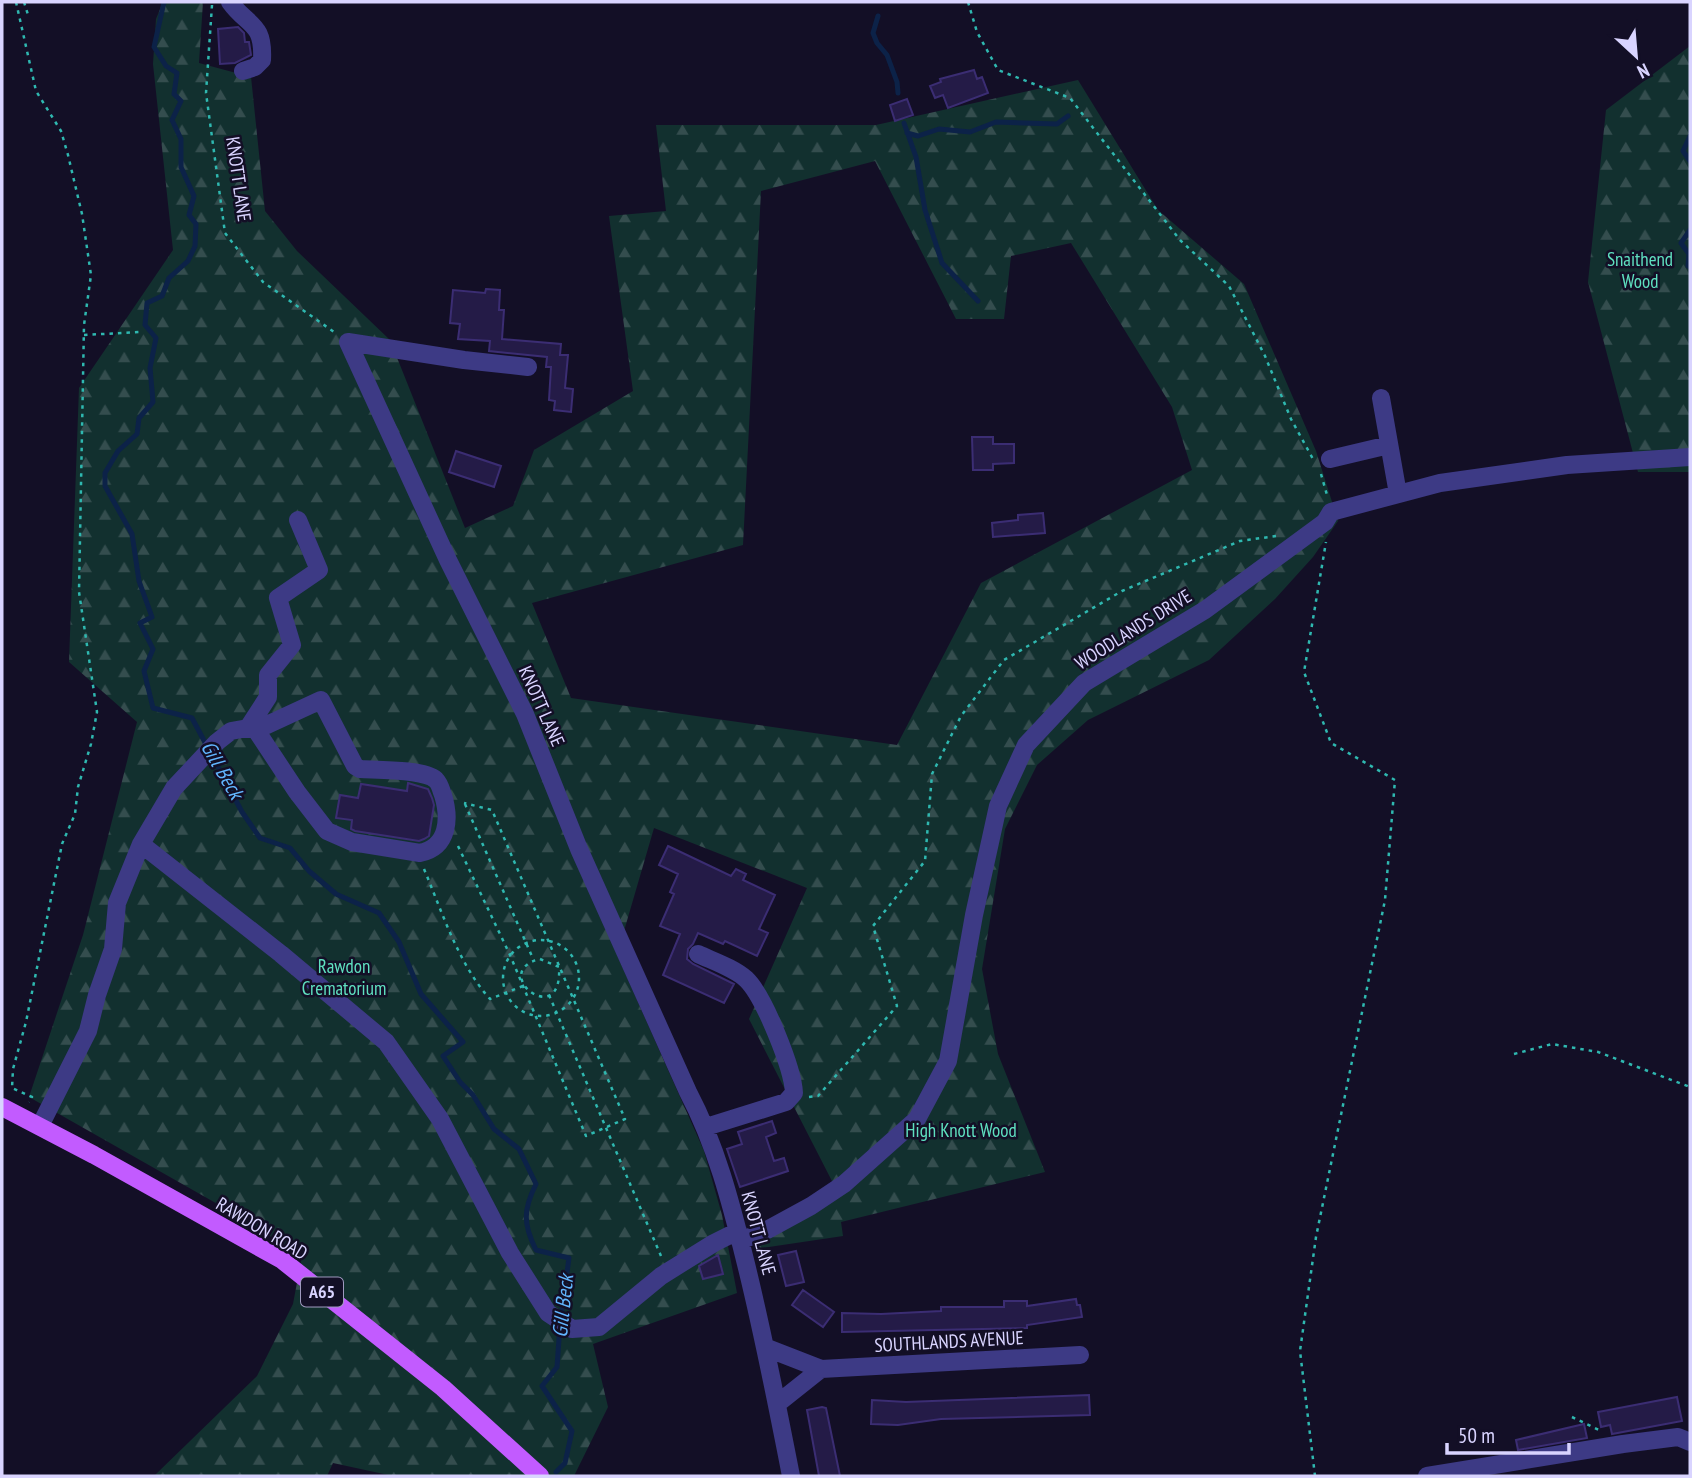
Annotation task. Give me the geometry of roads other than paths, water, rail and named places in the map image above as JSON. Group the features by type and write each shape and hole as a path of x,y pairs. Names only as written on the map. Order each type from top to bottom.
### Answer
{"main road":[{"name":"RAWDON ROAD","path":"2,1107 282,1260 443,1388 540,1476"}],"street":[{"path":"230,2 243,17 255,25 263,48 262,60 255,67 243,71"},
{"name":"KNOTT LANE","path":"528,367 474,362 348,342 448,560 525,714 579,849 706,1127 739,1236 767,1348 790,1476"},
{"path":"1381,398 1398,494"},
{"path":"1330,459 1389,445"},
{"name":"WOODLANDS DRIVE","path":"141,844 281,954 386,1042 440,1119 509,1253 548,1313 572,1329 598,1327 668,1271 739,1236 767,1230 811,1206 844,1184 917,1119 948,1061 971,929 998,806 1026,745 1084,683 1205,610 1325,522 1331,512 1440,483 1567,465 1690,457"},
{"path":"252,729 268,697 268,676 292,645 278,598 319,570 298,520"},
{"path":"40,1126 88,1031 113,949 117,903 141,844 174,788 217,742 231,731 252,729 321,700 355,766 360,769 405,771 438,781 446,813 445,834 438,845 429,851 416,852 352,842 327,831 252,729"},
{"path":"698,954 744,976 757,991 770,1018 794,1093 786,1102 706,1127"},
{"name":"SOUTHLANDS AVENUE","path":"767,1348 821,1369 1080,1355"},
{"path":"778,1404 821,1369"},
{"path":"1427,1476 1623,1444 1678,1437 1690,1442"}],"waterway":[{"name":"Gill Beck","path":"164,2 154,47 166,66 177,73 174,94 181,101 172,120 181,139 181,167 194,196 189,215 196,224 195,246 188,261 169,278 162,296 147,303 145,325 156,338 150,368 153,402 139,418 137,434 118,451 105,473 105,486 132,534 139,581 152,617 140,623 153,649 144,671 153,708 192,718 242,812 260,838 290,848 309,871 336,894 379,913 399,942 421,994 463,1042 443,1056 460,1082 473,1095 494,1129 519,1149 536,1184 526,1217 536,1250 569,1258 561,1316"},
{"path":"878,16 873,33 887,55 898,93"},
{"path":"907,133 918,136 939,129 970,132 996,122 1057,124 1068,116"},
{"path":"904,123 916,157 925,210 942,263 978,301"},
{"path":"1690,136 1683,151 1690,161"},
{"path":"1690,230 1681,243 1689,254 1690,267"},
{"name":"Gill Beck","path":"556,1472 565,1463 572,1431 542,1386 557,1367 560,1325"}],"park label":[{"name":"Snaithend Wood","path":"1640,270"},
{"name":"Rawdon Crematorium","path":"344,977"},
{"name":"High Knott Wood","path":"961,1130"}]}
